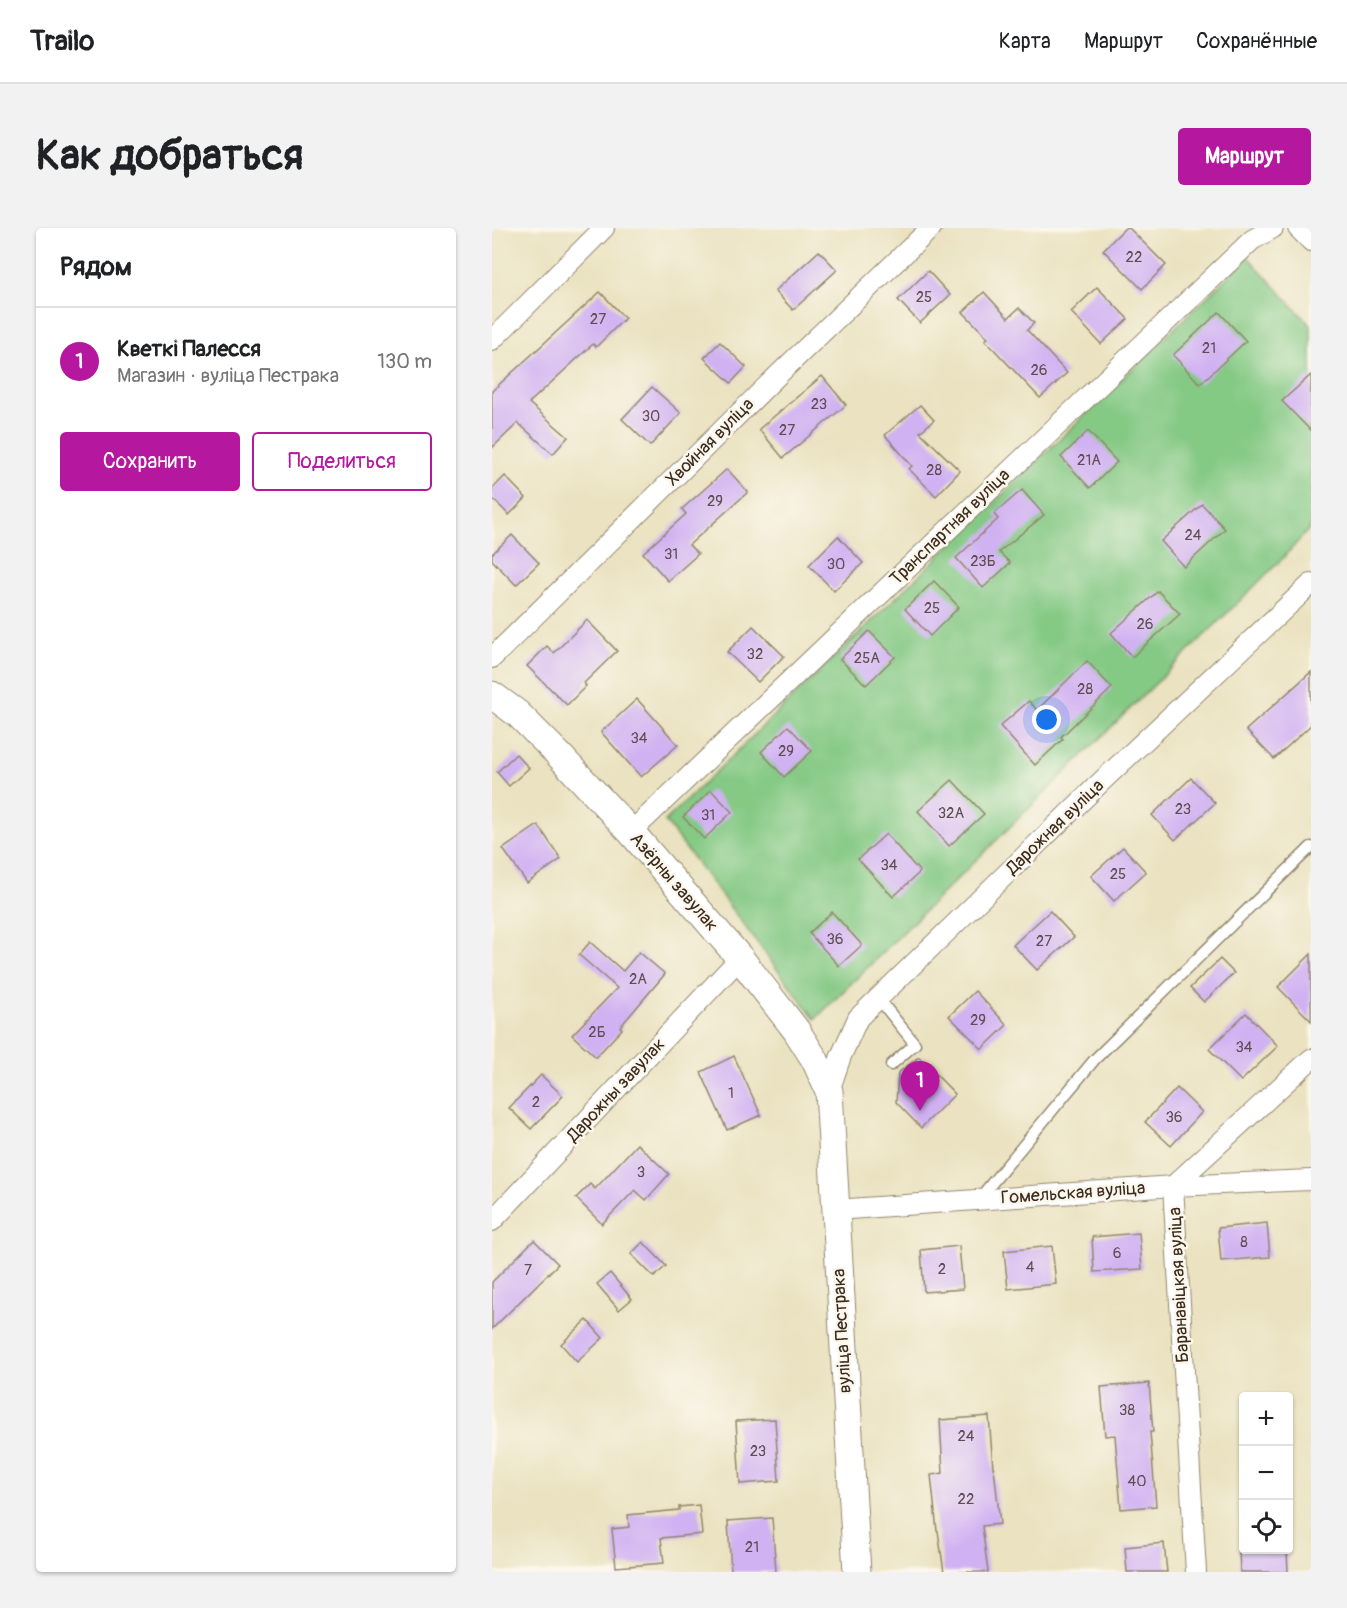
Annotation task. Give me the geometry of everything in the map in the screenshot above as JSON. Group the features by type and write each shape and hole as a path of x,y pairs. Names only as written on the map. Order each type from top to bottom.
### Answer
{"street":[{"path":"492,340 604,228"},
{"name":"Хвойная вуліца","path":"492,658 780,373 931,228"},
{"name":"Транспартная вуліца","path":"631,832 1252,240 1273,228"},
{"path":"1298,228 1311,241"},
{"name":"Дарожная вуліца","path":"830,1091 841,1056 858,1018 1103,780 1311,584"},
{"name":"Азёрны завулак","path":"492,695 518,714 558,754 631,832 740,958 796,1030 816,1060 830,1091"},
{"name":"Дарожны завулак","path":"492,1221 740,958"},
{"name":"Баранавіцкая вуліца","path":"1196,1572 1173,1186 1311,1059"},
{"name":"вуліца Пестрака","path":"830,1091 856,1572"},
{"name":"Гомельская вуліца","path":"835,1210 1173,1186 1311,1180"}],"lane":[{"path":"977,1200 1095,1059 1311,847"},
{"path":"878,998 915,1044 891,1065"}],"green space":[{"path":"1248,257 1311,326 1311,527 1283,558 815,1019 665,821"}],"building":[{"path":"1125,228 1129,228 1166,265 1142,289 1103,250"},
{"path":"819,251 837,270 793,310 775,291"},
{"path":"928,271 950,295 920,323 898,300"},
{"path":"1097,287 1128,319 1101,344 1071,312"},
{"path":"600,292 625,318 596,347 593,344 529,403 568,437 553,454 518,423 492,448 492,391"},
{"path":"984,292 1008,318 1019,308 1034,323 1027,330 1067,373 1040,398 985,340 988,338 963,312"},
{"path":"1219,312 1246,341 1200,384 1173,355"},
{"path":"720,342 746,367 731,383 704,358"},
{"path":"1311,375 1311,431 1282,401"},
{"path":"822,376 846,405 783,458 759,429"},
{"path":"652,387 681,413 650,446 622,419"},
{"path":"920,405 934,420 920,432 960,471 936,496 909,469 912,466 885,435"},
{"path":"1088,431 1117,462 1090,488 1061,457"},
{"path":"727,469 748,492 689,545 698,554 668,581 643,553 686,514 682,509"},
{"path":"505,476 526,498 509,515 492,498 492,489"},
{"path":"1022,490 1044,515 999,552 1010,563 983,588 956,558 998,519 994,514"},
{"path":"1202,504 1225,529 1184,567 1161,541"},
{"path":"512,535 539,563 516,585 492,560 492,554"},
{"path":"838,536 863,563 834,591 809,565"},
{"path":"934,581 959,607 930,636 905,609"},
{"path":"1158,591 1180,614 1132,657 1111,633"},
{"path":"587,620 617,651 584,683 586,686 567,705 527,666 547,646 554,653"},
{"path":"753,626 784,656 758,682 727,652"},
{"path":"869,631 895,657 866,685 840,659"},
{"path":"1087,661 1112,688 1035,765 1000,726 1029,701 1037,710"},
{"path":"1311,672 1311,725 1274,759 1246,730"},
{"path":"637,699 678,745 641,777 601,732"},
{"path":"788,726 812,751 784,777 761,752"},
{"path":"516,754 529,768 509,786 497,772"},
{"path":"1191,778 1215,803 1175,840 1152,815"},
{"path":"952,780 984,814 949,846 918,811"},
{"path":"711,790 732,812 704,839 683,817"},
{"path":"538,825 561,859 527,883 503,849"},
{"path":"886,834 920,872 893,897 858,859"},
{"path":"1123,847 1146,872 1114,901 1091,876"},
{"path":"1050,911 1074,937 1037,970 1013,945"},
{"path":"832,912 862,945 839,966 809,933"},
{"path":"590,942 623,971 639,952 665,974 620,1027 622,1029 596,1057 572,1035 617,988 579,955"},
{"path":"1311,954 1311,1021 1278,987"},
{"path":"1220,959 1234,973 1204,1002 1190,988"},
{"path":"975,991 1007,1025 982,1049 949,1016"},
{"path":"1246,1013 1278,1046 1241,1081 1209,1049"},
{"path":"734,1056 761,1115 727,1130 701,1072"},
{"path":"919,1057 955,1094 921,1128 896,1102 898,1073"},
{"path":"541,1075 563,1096 531,1129 509,1108"},
{"path":"1177,1088 1202,1112 1171,1146 1145,1122"},
{"path":"637,1144 669,1174 646,1200 635,1190 602,1224 576,1198 590,1184 595,1189"},
{"path":"1267,1223 1270,1257 1221,1261 1218,1228"},
{"path":"1139,1233 1142,1269 1094,1272 1092,1237"},
{"path":"534,1240 558,1264 492,1329 492,1282"},
{"path":"643,1242 666,1266 654,1277 631,1254"},
{"path":"959,1246 963,1289 924,1292 921,1250"},
{"path":"1052,1246 1056,1284 1008,1289 1004,1251"},
{"path":"610,1273 632,1299 619,1310 597,1284"},
{"path":"587,1320 603,1338 577,1362 561,1344"},
{"path":"1149,1383 1156,1506 1121,1509 1115,1435 1105,1436 1101,1387"},
{"path":"989,1416 1000,1524 982,1526 988,1572 944,1572 931,1475 943,1473 940,1420"},
{"path":"775,1419 779,1481 740,1484 736,1421"},
{"path":"699,1505 702,1534 661,1538 664,1563 616,1567 612,1529 629,1527 628,1515 679,1510 679,1507"},
{"path":"772,1518 776,1572 731,1572 728,1521"},
{"path":"1164,1543 1167,1572 1127,1572 1125,1547"},
{"path":"1239,1554 1287,1554 1288,1572 1240,1572"}],"place":[{"name":"Кветкі Палесся","path":"920,1111"}]}
